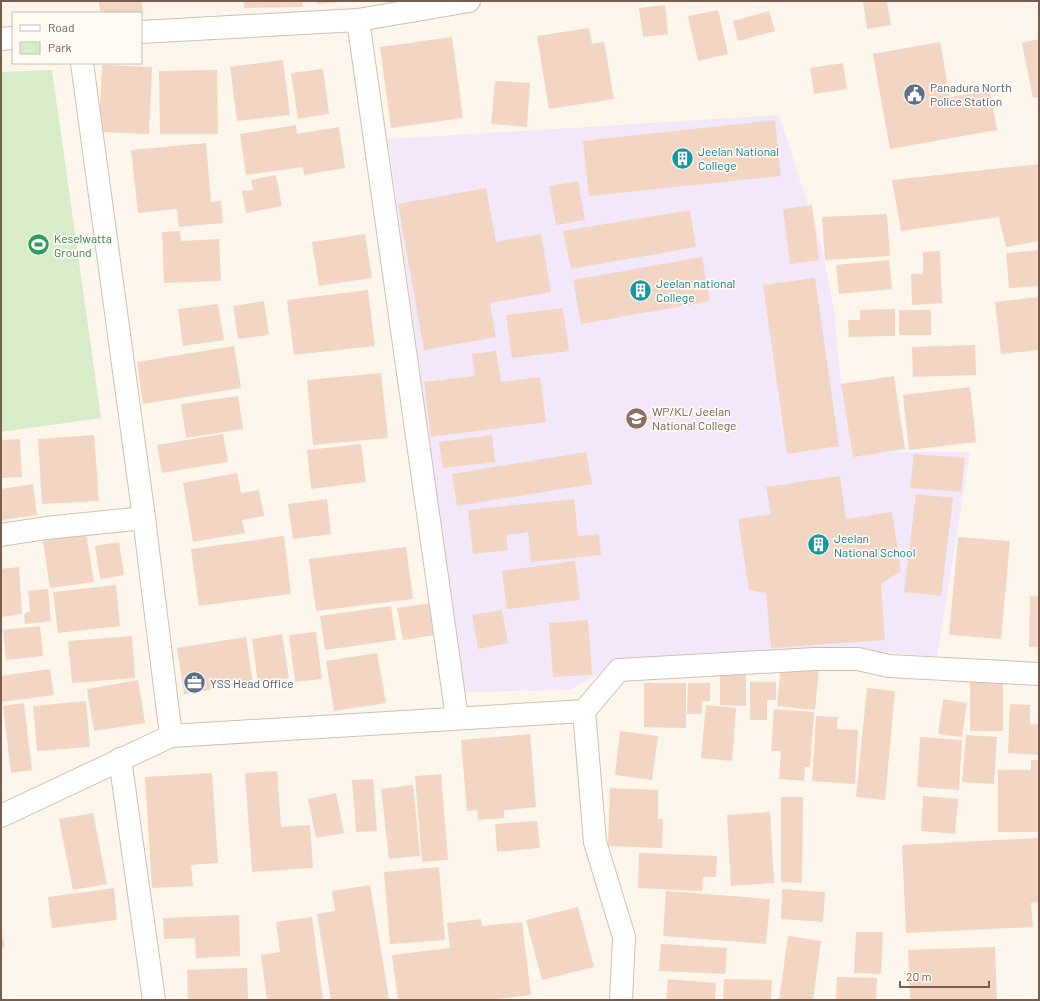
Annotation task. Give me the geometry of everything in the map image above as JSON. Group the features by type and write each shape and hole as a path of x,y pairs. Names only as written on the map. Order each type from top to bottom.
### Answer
{"street":[{"path":"142,32 358,20 469,1"},
{"path":"358,20 457,718"},
{"path":"1,39 12,38"},
{"path":"82,64 144,518 171,736"},
{"path":"1,535 46,528 144,518"},
{"path":"621,1000 624,937 595,842 584,711 619,670 814,659 858,659 904,668 1039,674"},
{"path":"1,816 171,736 584,711"},
{"path":"120,759 154,1000"}],"shaded area":[{"name":"WP/KL/ Jeelan National College","path":"779,115 822,248 834,310 841,384 853,457 886,452 970,452 937,657 855,649 618,663 570,690 464,692 388,139"}],"green space":[{"name":"Keselwatta Ground","path":"52,70 101,418 1,432 1,72"}],"building":[{"path":"99,1 142,1 143,13 100,12"},
{"path":"244,1 303,1 303,7 244,8"},
{"path":"316,1 340,1 340,2 317,4"},
{"path":"863,1 887,1 891,25 867,29"},
{"path":"665,5 668,34 643,37 639,8"},
{"path":"718,10 728,54 698,61 688,16"},
{"path":"769,11 775,31 738,41 733,21"},
{"path":"589,28 592,44 604,42 614,99 549,109 537,36"},
{"path":"452,37 463,118 391,128 380,47"},
{"path":"1039,39 1039,97 1033,98 1022,43"},
{"name":"Panadura North Police Station","path":"940,42 950,97 990,91 997,130 890,149 873,54"},
{"path":"283,60 290,115 237,121 230,67"},
{"path":"843,63 847,89 814,94 810,68"},
{"path":"102,65 152,67 149,134 99,132"},
{"path":"323,69 329,114 298,119 291,73"},
{"path":"217,70 218,134 160,134 159,71"},
{"path":"495,81 530,83 527,127 491,124"},
{"name":"Jeelan National College","path":"775,120 781,176 589,196 583,141"},
{"path":"296,125 297,134 339,127 345,168 304,175 303,167 246,175 240,134"},
{"path":"206,143 211,202 221,201 223,223 179,227 177,209 138,213 131,150"},
{"path":"1039,164 1039,241 1006,247 999,217 901,231 892,180"},
{"path":"276,175 282,206 246,213 242,191 253,190 251,180"},
{"path":"578,181 585,220 556,225 549,186"},
{"path":"486,188 496,242 541,234 551,292 490,303 496,337 424,350 398,204"},
{"path":"812,205 819,260 790,264 783,209"},
{"name":"Jeelan National College","path":"690,210 696,247 571,269 563,231"},
{"path":"887,214 890,256 825,260 822,217"},
{"path":"180,231 181,241 219,239 221,281 164,283 162,232"},
{"path":"365,234 372,278 319,286 312,242"},
{"path":"1039,250 1039,286 1009,288 1006,253"},
{"path":"940,251 942,303 912,305 911,274 923,274 923,252"},
{"name":"Jeelan national College","path":"702,257 710,301 581,324 573,280"},
{"path":"889,260 892,289 839,294 836,265"},
{"path":"815,278 839,446 787,454 763,285"},
{"path":"368,290 375,346 294,355 287,300"},
{"path":"1039,297 1039,350 1001,354 995,302"},
{"path":"264,301 269,335 238,339 233,306"},
{"path":"218,304 224,340 183,346 178,309"},
{"path":"563,308 569,351 512,358 506,315"},
{"path":"895,309 895,336 849,337 848,320 860,320 860,310"},
{"path":"899,310 931,310 931,335 899,335"},
{"path":"975,345 976,375 913,377 912,347"},
{"path":"234,346 241,388 143,404 137,362"},
{"path":"496,351 501,382 540,377 546,422 431,437 424,382 475,376 472,354"},
{"path":"381,373 388,438 313,445 307,380"},
{"path":"894,376 905,449 853,457 841,384"},
{"path":"970,387 976,442 909,450 903,395"},
{"path":"238,396 243,429 186,438 181,404"},
{"path":"223,434 228,462 162,473 157,445"},
{"path":"94,435 99,501 42,504 38,439"},
{"path":"492,435 495,462 443,468 439,442"},
{"path":"20,439 22,477 1,478 1,440"},
{"path":"361,444 366,482 311,489 307,450"},
{"path":"586,452 592,484 457,506 452,474"},
{"path":"914,454 965,458 961,492 910,488"},
{"path":"237,473 241,493 259,490 264,516 242,520 245,533 193,542 183,483"},
{"name":"Jeelan National School","path":"840,476 846,519 892,512 901,571 881,584 885,640 771,648 766,593 749,590 738,519 771,514 766,487"},
{"path":"33,484 37,515 1,520 1,489"},
{"path":"916,494 953,498 941,596 904,592"},
{"path":"327,499 331,534 293,539 288,504"},
{"path":"574,499 578,536 599,534 601,555 531,562 528,532 506,535 508,550 473,554 468,510"},
{"path":"86,534 94,582 50,588 43,541"},
{"path":"284,536 291,594 199,606 191,549"},
{"path":"958,537 1010,541 1001,639 949,635"},
{"path":"119,542 124,575 100,579 95,546"},
{"path":"406,547 413,599 316,611 309,559"},
{"path":"575,561 580,600 507,609 502,571"},
{"path":"19,567 22,614 1,617 1,569"},
{"path":"116,585 120,626 58,633 53,592"},
{"path":"48,589 51,621 25,624 24,614 30,611 28,591"},
{"path":"1030,596 1039,596 1039,647 1029,647"},
{"path":"430,603 436,635 403,640 397,608"},
{"path":"391,606 396,640 325,650 320,616"},
{"path":"502,610 508,643 478,649 472,615"},
{"path":"588,620 592,675 553,677 549,623"},
{"path":"40,626 43,656 6,660 3,630"},
{"path":"316,632 322,679 295,682 289,635"},
{"path":"282,634 289,678 258,683 252,639"},
{"path":"132,636 135,678 72,683 68,641"},
{"path":"246,637 253,683 184,694 177,648"},
{"path":"377,653 386,703 334,711 326,661"},
{"path":"781,665 819,668 815,710 777,706"},
{"path":"50,669 54,695 2,702 1,676"},
{"path":"720,675 746,675 746,706 720,705"},
{"path":"970,677 1003,677 1003,731 970,731"},
{"path":"138,680 145,723 94,731 87,689"},
{"path":"750,682 776,682 776,700 767,700 767,720 750,720"},
{"path":"644,683 686,683 686,728 644,727"},
{"path":"688,683 710,683 710,701 702,701 702,714 687,714"},
{"path":"867,688 895,691 885,800 856,797"},
{"path":"943,699 967,703 962,737 938,734"},
{"path":"86,701 90,747 37,751 33,706"},
{"path":"24,703 32,770 11,773 3,706"},
{"path":"1010,704 1030,705 1030,724 1039,724 1039,755 1008,753"},
{"path":"706,705 736,708 732,761 701,758"},
{"path":"774,709 814,712 810,767 805,767 804,781 779,779 781,751 771,751"},
{"path":"816,716 838,717 837,729 858,730 855,784 812,781"},
{"path":"620,731 658,736 652,780 615,775"},
{"path":"530,734 536,807 504,810 504,818 478,820 477,810 467,811 461,740"},
{"path":"966,735 997,737 994,784 962,782"},
{"path":"920,737 962,740 959,790 917,787"},
{"path":"1031,760 1039,760 1039,832 998,832 998,770 1031,770"},
{"path":"277,771 281,827 310,825 313,868 252,872 245,773"},
{"path":"212,773 218,863 191,865 193,886 152,888 145,777"},
{"path":"441,774 448,860 422,862 415,776"},
{"path":"373,779 377,831 356,832 352,780"},
{"path":"413,785 420,856 389,859 381,789"},
{"path":"610,788 658,790 658,819 663,819 662,848 608,846"},
{"path":"336,793 344,833 316,838 308,799"},
{"path":"923,796 958,799 955,834 921,831"},
{"path":"781,797 803,797 802,883 781,882"},
{"path":"770,812 774,883 731,886 727,815"},
{"path":"93,813 107,884 73,890 59,819"},
{"path":"537,821 540,848 497,852 495,824"},
{"path":"1039,838 1039,902 1031,903 1033,927 906,933 902,845"},
{"path":"639,853 717,856 716,877 703,877 702,891 638,888"},
{"path":"439,867 445,940 390,944 384,872"},
{"path":"370,885 389,999 331,1000 317,914 335,911 332,891"},
{"path":"114,888 117,920 52,928 48,897"},
{"path":"782,889 825,892 823,922 781,919"},
{"path":"666,891 770,899 766,944 663,936"},
{"path":"578,907 594,967 542,980 526,920"},
{"path":"239,915 240,956 196,958 195,938 164,939 163,918"},
{"path":"312,917 323,1000 267,1000 261,955 280,952 276,922"},
{"path":"481,919 482,926 522,922 531,995 489,1000 398,1000 392,955 450,948 447,923"},
{"path":"1,931 5,947 1,948"},
{"path":"856,932 883,932 881,974 854,973"},
{"path":"788,936 821,941 813,1000 779,1000"},
{"path":"661,944 727,948 725,974 659,971"},
{"path":"995,947 997,1000 910,1000 908,950"},
{"path":"247,968 248,1000 188,1000 187,970"},
{"path":"837,977 877,978 876,1000 836,1000"},
{"path":"668,979 716,983 715,1000 666,1000"},
{"path":"724,979 772,980 771,1000 723,1000"}],"place":[{"name":"Panadura North Police Station","path":"915,94"},
{"name":"Jeelan National College","path":"682,158"},
{"name":"Keselwatta Ground","path":"39,245"},
{"name":"Jeelan national College","path":"641,290"},
{"name":"WP/KL/ Jeelan National College","path":"636,418"},
{"name":"Jeelan National School","path":"819,545"},
{"name":"YSS Head Office","path":"195,683"}]}
